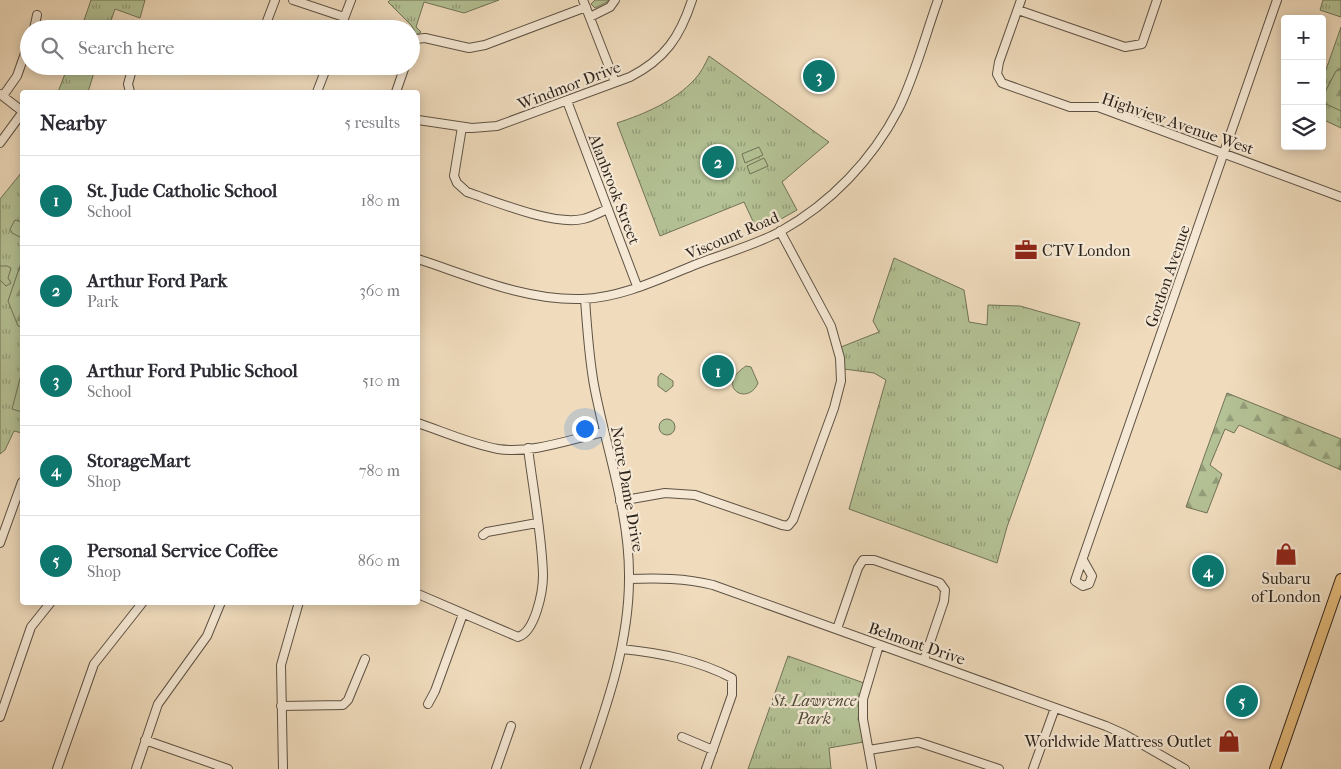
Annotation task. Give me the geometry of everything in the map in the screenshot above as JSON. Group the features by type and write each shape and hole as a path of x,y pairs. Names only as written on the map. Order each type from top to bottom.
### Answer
{"main road":[{"path":"1275,769 1341,579"}],"street":[{"path":"267,20 275,0"},
{"path":"293,0 344,17"},
{"path":"343,20 351,0"},
{"path":"590,16 610,7 614,0"},
{"name":"Windmor Drive","path":"420,120 472,128 497,126 567,101 649,67 662,56 675,39 692,0"},
{"name":"Viscount Road","path":"420,260 499,285 543,296 585,299 606,296 638,286 780,232 815,210 863,164 898,110 938,0"},
{"name":"Highview Avenue West","path":"1021,0 999,62 997,74 1002,83 1070,106 1098,107 1224,152 1341,197"},
{"path":"1018,10 1124,47 1134,47 1142,44 1146,36 1157,0"},
{"name":"Gordon Avenue","path":"1083,560 1277,0"},
{"path":"420,39 469,48 485,45 585,3 615,82"},
{"path":"36,20 37,15"},
{"path":"20,68 17,76 1,95 20,110"},
{"path":"130,75 128,84 130,90"},
{"path":"318,90 324,75"},
{"path":"397,90 402,75"},
{"name":"Alanbrook Street","path":"567,101 638,286"},
{"path":"0,143 20,115"},
{"path":"462,127 454,176 457,183 468,192 551,219 584,219 608,209"},
{"path":"620,501 680,493 695,495 782,525 788,526 794,520 834,408 841,381 840,365 832,326 780,232"},
{"name":"Notre Dame Drive","path":"585,299 589,355 620,501 629,578 622,648 607,706 585,769"},
{"path":"420,424 499,449 528,448 604,432"},
{"path":"420,595 518,637 525,635 530,628 540,600 543,576 528,448"},
{"path":"0,543 20,488"},
{"path":"483,535 486,532 537,523"},
{"path":"837,629 858,568 863,560 874,560 940,583 945,590 944,601 924,660"},
{"name":"Belmont Drive","path":"629,578 694,580 837,629 1124,734 1185,769"},
{"path":"0,717 31,627 49,605"},
{"path":"57,769 94,664 141,605"},
{"path":"136,769 158,704 207,636 220,605"},
{"path":"283,769 280,665 299,605"},
{"path":"428,704 435,691 464,614"},
{"path":"872,769 863,719 863,699 879,645"},
{"path":"622,648 670,656 732,678 732,694 706,769"},
{"path":"281,706 343,705 348,700 364,659"},
{"path":"1033,769 1055,708"},
{"path":"496,769 511,726"},
{"path":"682,737 713,750"},
{"path":"145,740 228,769"},
{"path":"869,750 918,742 999,769"}],"green space":[{"path":"91,0 145,0 140,18 115,9 111,20 84,20"},
{"path":"390,0 499,0 464,13 424,2 418,20 406,20 388,2"},
{"path":"595,0 611,0 595,8 591,4"},
{"path":"1323,0 1341,0 1341,17 1320,10"},
{"path":"1341,27 1341,128 1326,121 1326,70"},
{"path":"709,56 829,142 782,182 797,210 758,232 744,202 660,236 617,123 638,116 678,94 697,77"},
{"path":"1341,68 1341,111 1326,104 1326,90 1336,71"},
{"path":"65,75 93,75 89,90 59,90"},
{"path":"759,147 763,155 745,163 742,154"},
{"path":"764,158 768,166 750,174 747,166"},
{"path":"20,174 20,432 14,431 5,450 0,454 0,199"},
{"path":"15,220 20,221 20,237 12,233 10,229"},
{"path":"894,258 964,290 969,322 987,325 988,305 1020,306 1080,323 1007,527 997,563 849,509 886,380 874,373 844,369 841,347 879,332 873,321"},
{"path":"0,266 11,268 8,278 11,283 6,286 0,280"},
{"path":"20,266 20,326 18,326 8,301"},
{"path":"746,366 751,367 758,383 753,390 741,394 733,387 733,381 737,374"},
{"path":"661,373 673,381 673,386 666,392 658,386 658,377"},
{"path":"20,379 20,411 12,409"},
{"path":"1227,393 1341,439 1341,470 1239,425 1234,433 1225,429 1210,465 1222,474 1207,513 1186,507"},
{"path":"664,419 670,419 675,424 673,433 664,435 659,430 659,424"},
{"name":"St. Lawrence Park","path":"788,656 864,683 858,705 864,742 829,748 831,769 748,769"}],"place":[{"name":"Arthur Ford Public School","path":"819,76"},
{"name":"Arthur Ford Park","path":"718,162"},
{"name":"CTV London","path":"1026,250"},
{"name":"St. Jude Catholic School","path":"718,371"},
{"name":"Subaru of London","path":"1286,554"},
{"name":"StorageMart","path":"1208,571"},
{"name":"Personal Service Coffee","path":"1242,701"},
{"name":"Worldwide Mattress Outlet","path":"1229,741"}]}
